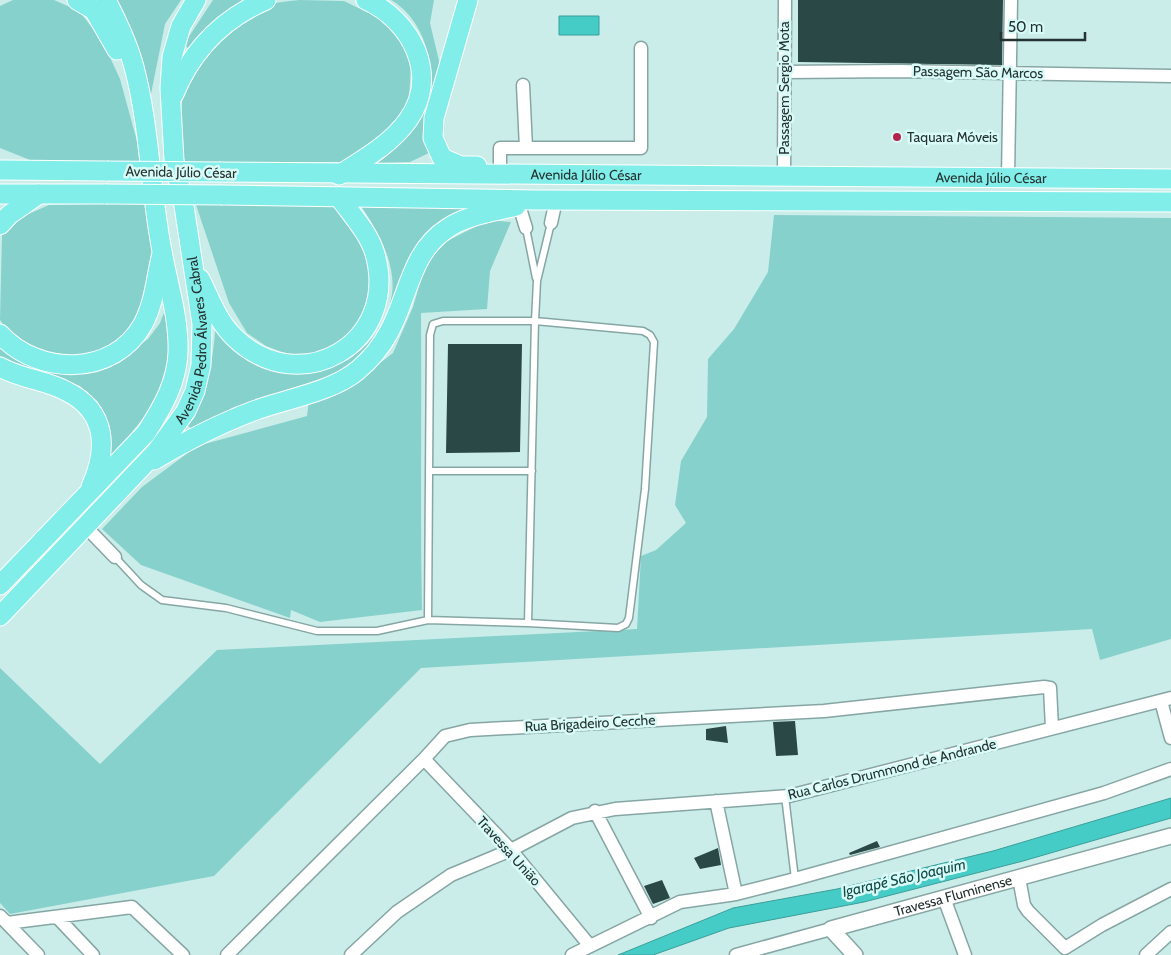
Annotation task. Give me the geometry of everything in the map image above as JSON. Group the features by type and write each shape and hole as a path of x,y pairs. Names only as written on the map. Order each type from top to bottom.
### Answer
{"main road":[{"path":"77,0 94,10 111,38 124,66 137,115 146,134"},
{"path":"106,0 134,66 146,134"},
{"name":"Avenida Pedro Álvares Cabral","path":"0,616 142,467 174,429 186,411 195,391 201,365 202,324 184,206 174,160 170,104 172,57 181,26 196,0"},
{"path":"170,104 191,59 229,21 245,9 266,0"},
{"path":"339,175 376,151 399,131 409,119 417,101 422,78 419,54 408,33 396,19 366,0"},
{"path":"468,0 434,118 434,138 442,158 461,166 534,167 562,175"},
{"name":"Avenida Pedro Álvares Cabral","path":"0,585 146,433 162,407 173,382 178,353 177,322 162,251 146,134"},
{"path":"0,159 23,170"},
{"name":"Avenida Júlio César","path":"0,170 339,175 1171,179"},
{"name":"Avenida Júlio César","path":"0,194 339,197 528,203 556,200 1171,202"},
{"path":"0,225 39,194"},
{"path":"193,265 220,318 234,337 261,356 287,363 314,362 335,356 346,350 362,334 373,315 378,294 374,253 369,241 339,197"},
{"path":"142,467 206,432 255,411 336,383 358,371 374,354 390,331 408,279 431,242 447,228 462,220 528,203"},
{"path":"0,334 11,346 32,358 51,364 80,365 107,358 123,348 144,323 151,305 162,251"},
{"path":"0,367 34,382 65,390 86,404 93,413 100,425 101,448 98,472 88,494"}],"street":[{"name":"Passagem Sergio Mota","path":"784,176 785,0"},
{"path":"1008,177 1010,0"},
{"path":"500,168 500,148 641,148 641,48"},
{"name":"Passagem São Marcos","path":"785,72 1008,72 1171,76"},
{"path":"523,85 526,148"},
{"path":"551,223 556,200"},
{"path":"526,228 528,203"},
{"path":"86,526 116,557"},
{"name":"Rua Brigadeiro Cecche","path":"227,955 445,736 470,730 824,711 1044,688 1050,688 1052,728"},
{"path":"1166,699 1171,738"},
{"name":"Rua Carlos Drummond de Andrande","path":"351,955 397,912 451,875 511,850 572,818 595,811 785,796 1166,699"},
{"name":"Travessa União","path":"424,759 511,850 590,946"},
{"path":"572,955 651,918 680,902 736,894 795,879 1104,793 1171,769"},
{"path":"716,800 736,894"},
{"path":"595,811 651,918"},
{"name":"Travessa Fluminense","path":"736,955 752,954 944,898 1171,836"},
{"path":"1019,878 1024,905 1065,948 1102,924 1171,889"},
{"path":"944,898 964,955"},
{"path":"4,920 58,918 132,907 183,955"},
{"path":"58,918 93,955"},
{"path":"4,920 38,955"},
{"path":"832,930 855,955"},
{"path":"1146,955 1171,932"}],"lane":[{"path":"528,623 537,280 551,223"},
{"path":"526,228 537,280"},
{"path":"116,557 141,584 162,600 226,608 317,631 378,631 428,620 618,628 626,624 629,618 645,489 654,342 650,335 643,331 535,321 443,320 433,324 430,336 428,620"},
{"path":"429,471 532,471"},
{"path":"785,796 795,879"}],"shaded area":[{"path":"13,0 54,0 79,11 102,40 120,79 143,163 30,160 0,148 0,6"},
{"path":"115,0 181,0 165,24 150,99"},
{"path":"213,0 245,0 214,22 190,50 184,44"},
{"path":"299,0 344,1 377,17 397,33 411,64 409,100 399,118 374,145 343,162 183,162 180,129 181,109 185,93 201,61 213,46 240,21 269,5"},
{"path":"391,0 434,0 430,23 440,65 431,152 410,162 378,163 416,125 427,104 430,88 431,71 422,37 414,22 404,10"},
{"path":"195,202 338,205 371,262 373,297 360,328 339,344 313,357 290,355 266,346 247,333 229,303"},
{"path":"149,203 154,261 147,304 131,328 107,348 73,358 45,352 15,341 0,320 2,235 24,216 49,205"},
{"path":"483,204 452,215 367,353 333,375 234,407 193,430 187,425 201,399 209,376 216,322 267,365 275,369 288,371 324,370 340,364 369,342 380,328 387,312 393,282 384,248 374,226 361,206"},
{"path":"774,215 1171,218 1171,639 1100,660 1092,629 421,668 214,876 10,914 0,903 0,668 100,764 217,650 637,629 641,556 656,550 686,523 675,505 681,461 707,417 708,359 734,329 768,272"},
{"path":"489,220 511,222 490,271 487,309 421,313 422,610 320,622 291,610 290,618 141,565 102,529 142,487 197,446 307,416 309,400 350,386 393,353 413,307 425,266 445,242"},
{"path":"169,299 169,358 154,405 108,461 110,426 98,402 80,386 35,372 0,356 0,346 15,358 50,372 88,372 113,365 148,339 160,323"}],"water":[{"path":"559,16 599,16 599,35 559,35"},
{"name":"Igarapé São Joaquim","path":"1171,798 1171,818 1023,861 864,902 729,928 653,955 618,955 733,908 837,889 993,851"}],"building":[{"path":"798,0 1003,0 1002,65 798,62"},
{"path":"448,344 522,344 520,452 446,453"},
{"path":"795,721 798,755 776,756 773,722"},
{"path":"726,726 728,743 706,740 706,729"},
{"path":"877,841 880,847 850,855 849,853"},
{"path":"718,848 721,865 700,869 694,858"},
{"path":"662,880 670,898 653,904 644,886"}],"place":[{"name":"Taquara Móveis","path":"897,137"}]}
